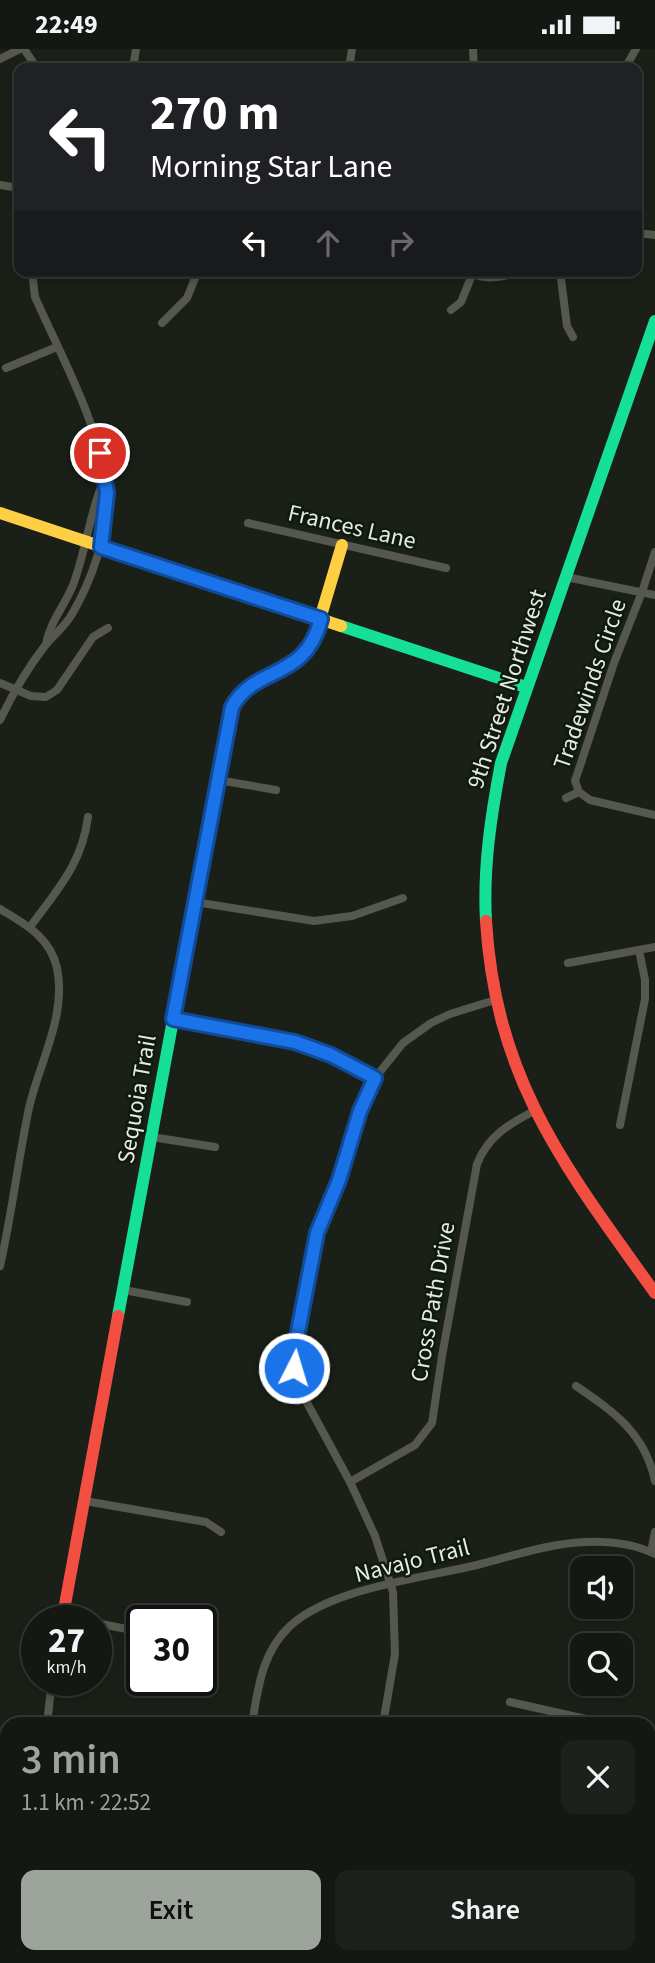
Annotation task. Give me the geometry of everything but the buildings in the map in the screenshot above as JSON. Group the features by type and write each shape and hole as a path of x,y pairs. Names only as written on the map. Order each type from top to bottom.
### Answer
{"street":[{"path":"0,59 22,49 33,63"},
{"path":"0,720 16,689 46,644 58,634 72,614 85,590 101,547 107,493 100,453 92,428 35,297 33,277"},
{"path":"162,323 183,304 195,277"},
{"path":"451,310 461,302 468,277"},
{"path":"561,277 567,326 573,337"},
{"name":"9th Street Northwest","path":"654,1291 558,1155 534,1111 513,1064 495,1000 484,918 486,842 501,763 655,321"},
{"path":"6,369 57,347"},
{"path":"46,644 49,630 72,587 104,480"},
{"path":"0,513 526,687"},
{"name":"Frances Lane","path":"248,523 446,568"},
{"name":"Sequoia Trail","path":"66,1605 228,720 236,701 249,687 301,658 311,645 342,545"},
{"name":"Tradewinds Circle","path":"655,552 614,663 575,784 585,798 594,802 655,815"},
{"path":"566,577 655,595"},
{"path":"0,683 31,696 46,697 57,690 93,637 108,628"},
{"path":"218,780 276,790"},
{"path":"566,798 579,792"},
{"path":"30,927 80,855 86,838 88,817"},
{"path":"195,902 314,921 352,916 403,898"},
{"path":"0,909 30,927 43,940 58,972 52,1035 31,1099 0,1266"},
{"path":"568,963 655,947"},
{"path":"620,1125 645,999 645,980 639,950"},
{"path":"384,1717 395,1654 394,1599 391,1585 382,1554 349,1482 299,1388 294,1354 317,1233 339,1180 360,1111 375,1078 403,1043 431,1023 470,1006 495,1000"},
{"path":"173,1019 295,1042 331,1055 375,1078"},
{"name":"Cross Path Drive","path":"349,1482 415,1445 430,1428 477,1164 484,1150 499,1132 534,1111"},
{"path":"152,1137 215,1147"},
{"path":"124,1290 187,1302"},
{"path":"576,1386 617,1415 635,1433 645,1449 655,1481"},
{"path":"85,1501 206,1522 221,1532"},
{"path":"653,1553 655,1532"},
{"name":"Navajo Trail","path":"253,1717 265,1663 276,1642 288,1628 313,1609 391,1585 571,1543 608,1542 653,1553"},
{"path":"48,1717 50,1696"},
{"path":"510,1702 569,1717"}],"traffic: fast":[{"path":"486,921 489,842 501,763 655,321"},
{"path":"341,626 526,687"},
{"path":"118,1316 230,713 247,692 290,665 309,647"}],"traffic: slow":[{"path":"0,513 341,626"},
{"path":"309,647 342,545"}],"traffic: jam":[{"path":"486,921 492,978 504,1029 520,1076 565,1163 655,1293"},
{"path":"65,1605 118,1316"}],"route":[{"path":"100,453 107,493 101,547 321,619 311,645 301,658 249,687 232,707 173,1019 295,1042 331,1055 375,1078 360,1111 339,1180 312,1250 294,1354 294,1368"}]}
